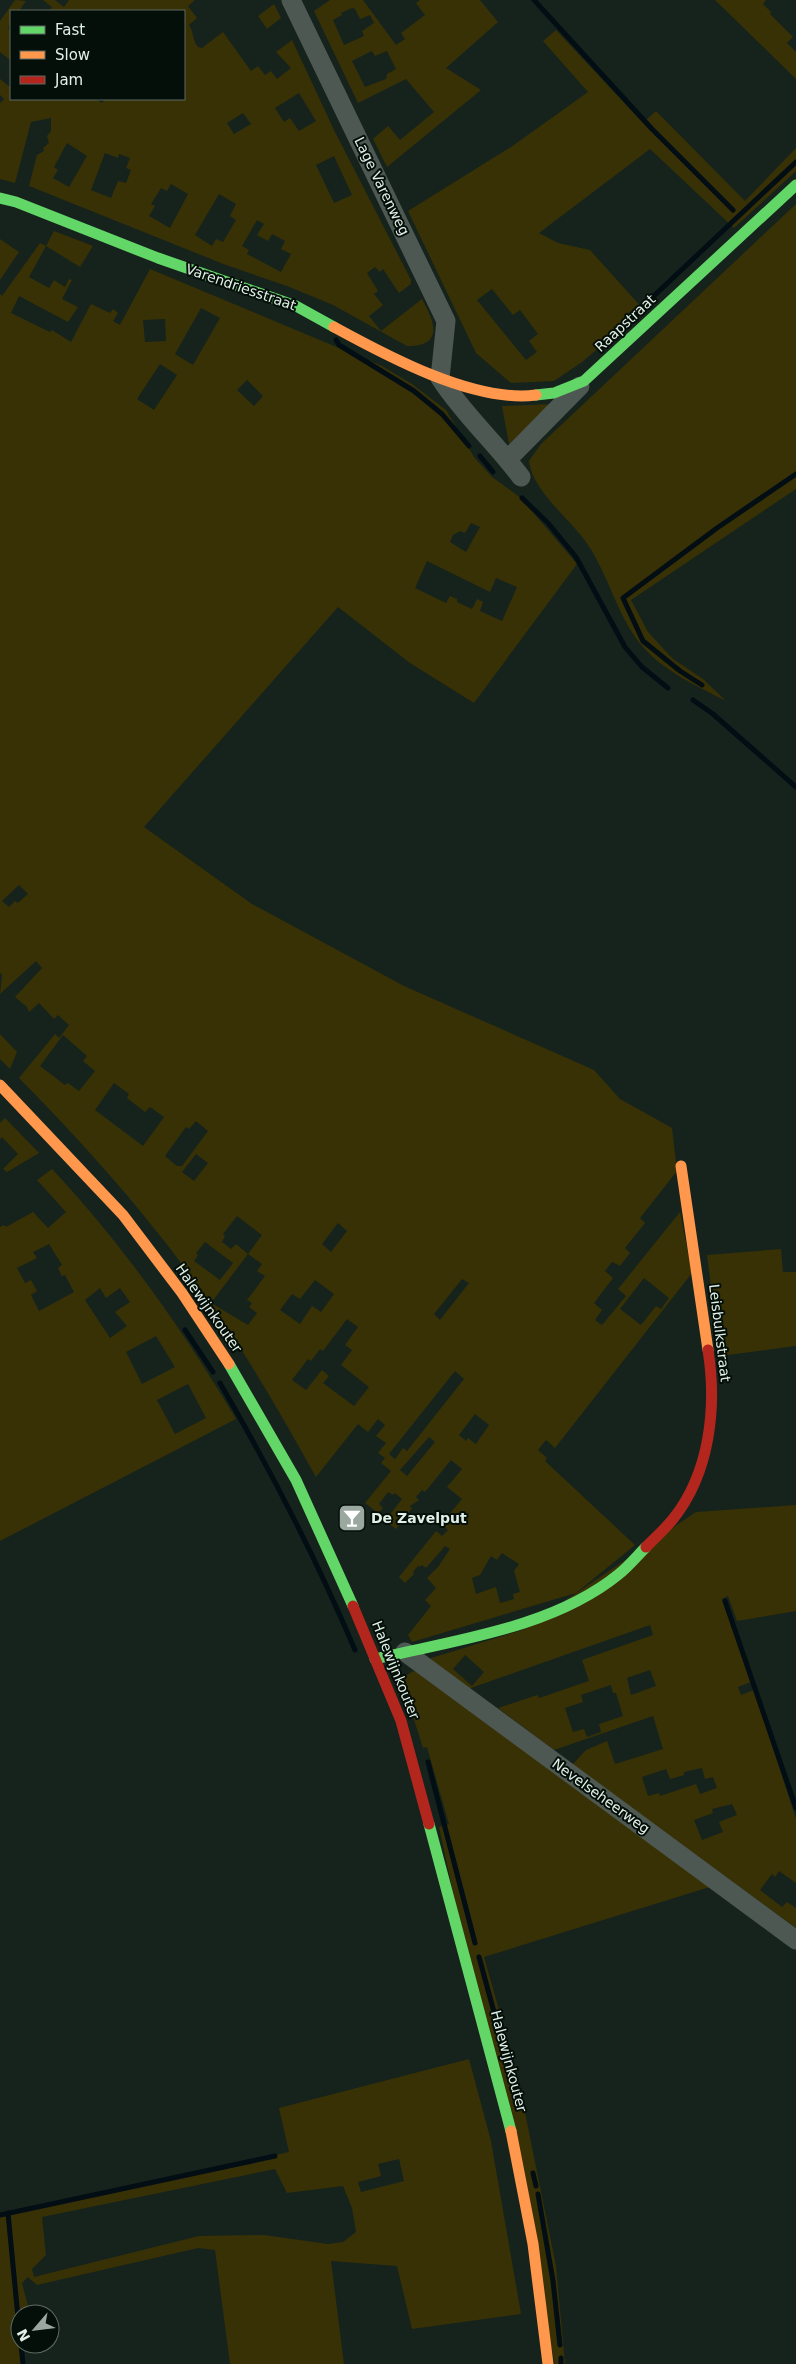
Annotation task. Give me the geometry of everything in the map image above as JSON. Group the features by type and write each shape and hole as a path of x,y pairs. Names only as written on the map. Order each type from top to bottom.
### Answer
{"street":[{"name":"Lage Varenweg","path":"292,0 446,321 440,378"},
{"name":"Raapstraat","path":"440,378 495,394 523,397 554,394 584,381 796,185"},
{"name":"Varendriesstraat","path":"0,198 16,202 158,258 296,306 387,356 440,378"},
{"path":"440,378 458,406 508,459 521,477"},
{"path":"508,459 584,381"},
{"name":"Halewijnkouter","path":"0,1085 123,1215 182,1293 241,1382 296,1480 352,1603 401,1721 436,1842 510,2125 523,2181 540,2283 548,2364"},
{"name":"Leisbulkstraat","path":"375,1659 538,1619 558,1611 619,1574 673,1518 692,1489 710,1433 712,1374 681,1166"},
{"name":"Nevelseheerweg","path":"405,1652 796,1940"}],"shaded area":[{"path":"15,0 26,1 20,10 10,10 10,25 8,28 10,30 10,60 0,52 0,21"},
{"path":"43,0 55,0 64,7 69,0 195,0 188,6 197,18 189,25 198,47 202,48 223,32 251,71 258,66 265,75 271,71 277,79 291,68 276,52 292,40 335,132 411,280 411,284 399,293 383,269 380,272 375,267 367,273 378,291 374,294 383,305 369,316 381,331 422,299 433,324 432,337 427,342 419,345 407,346 333,305 287,286 226,265 29,186 37,155 44,151 43,148 49,143 47,136 51,131 51,118 31,122 15,183 0,179 0,103 4,99 0,95 0,79 10,87 10,100 98,100 102,103 104,100 185,100 185,10 50,10 52,7","holes":["299,93 316,121 299,131 290,118 284,122 275,108","243,113 251,124 234,134 227,123","67,143 87,156 69,187 53,178 58,170 54,167","105,153 118,158 119,154 130,158 126,168 131,170 126,183 118,181 111,198 91,190","334,156 352,195 334,203 316,165","171,184 188,194 170,228 149,216 155,206 151,204 161,188 167,191","219,194 236,204 230,216 236,220 223,242 216,239 212,246 195,235","257,220 264,224 257,235 268,241 272,234 285,241 281,249 291,254 281,272 247,254 249,250 242,246"]},
{"path":"330,0 363,0 396,45 405,39 401,33 425,15 416,3 420,0 480,0 498,22 446,68 481,90 387,167 373,139 388,126 400,140 434,112 406,79 358,103 314,11","holes":["352,8 355,9 360,19 370,15 374,23 362,31 364,36 344,45 333,20 342,15 341,13","372,51 375,56 387,51 396,69 387,74 386,79 365,87 352,61"]},
{"path":"715,0 766,0 763,4 771,12 770,14 793,37 787,43 796,52 796,79"},
{"path":"274,4 281,18 267,29 258,16"},
{"path":"556,30 643,123 656,111 745,201 796,148 796,171 734,228 650,149 539,233 558,243 590,250 644,310 582,362 554,381 511,383 476,353 408,211 511,147 588,92 543,41","holes":["492,289 513,315 520,310 538,334 529,341 537,352 526,360 477,300"]},
{"path":"796,204 796,489 631,600 648,632 673,659 703,679 726,701 671,671 643,647 626,621 592,551 536,482 529,461 541,444"},
{"path":"54,231 93,246 80,267 46,246"},
{"path":"0,239 19,252 0,280"},
{"path":"40,243 46,246 29,277 49,288 54,280 65,287 69,279 72,280 62,299 78,307 68,322 19,296 11,313 50,332 52,330 71,342 91,304 110,313 113,309 118,313 113,321 120,325 150,269 382,366 412,384 446,410 474,457 492,477 521,498 577,564 474,703 410,663 338,607 144,827 252,904 404,986 594,1070 620,1099 672,1128 677,1171 640,1218 645,1223 625,1248 630,1253 620,1266 612,1262 605,1271 613,1278 594,1303 602,1310 595,1320 602,1325 626,1296 618,1289 680,1212 692,1273 555,1448 546,1440 538,1450 547,1458 545,1461 635,1545 576,1593 412,1642 408,1635 431,1606 425,1600 436,1588 427,1578 438,1567 450,1549 445,1546 426,1568 422,1565 418,1566 413,1572 414,1574 405,1583 399,1577 436,1531 442,1536 448,1530 441,1524 462,1499 447,1487 462,1469 451,1460 425,1492 422,1490 416,1497 419,1500 410,1506 412,1508 396,1529 385,1521 402,1499 395,1493 393,1495 388,1492 379,1504 383,1508 378,1513 365,1503 391,1471 381,1463 385,1458 378,1453 386,1443 376,1436 385,1425 378,1419 368,1432 358,1424 316,1477 252,1367 189,1273 119,1186 19,1078 55,1034 59,1038 69,1025 58,1015 54,1019 39,1003 29,1012 27,1007 15,997 42,968 36,961 0,994 2,975 0,973 0,294 2,296","holes":["201,308 220,318 193,365 175,354","165,319 166,341 145,342 143,320","160,364 177,375 154,410 137,399","247,380 263,396 254,406 237,390","471,523 480,527 466,552 450,542 453,535 460,531 465,533","427,561 490,592 496,578 517,587 502,621 480,611 483,602 477,599 472,609 457,602 457,599 450,596 446,603 415,588","19,885 28,894 18,903 15,901 9,907 2,901","63,1035 87,1056 83,1061 95,1071 79,1091 68,1083 65,1085 40,1066","114,1083 129,1094 127,1098 145,1112 150,1107 164,1117 143,1146 95,1110","196,1121 208,1131 182,1166 177,1166 165,1156 186,1127 189,1129","196,1154 208,1163 194,1181 182,1172","237,1216 262,1235 248,1254 236,1244 231,1249 222,1242 225,1236 223,1234","338,1223 347,1231 331,1252 322,1244","205,1242 233,1263 220,1280 194,1261 198,1255 196,1253","248,1254 262,1264 257,1271 265,1276 247,1300 252,1303 249,1307 257,1313 248,1325 211,1303","644,1278 669,1298 661,1309 656,1306 641,1325 620,1309","462,1279 469,1283 440,1320 434,1314","315,1280 334,1294 321,1312 312,1306 300,1324 280,1310 292,1294 300,1299","347,1319 358,1327 345,1345 352,1350 341,1365 369,1387 354,1406 323,1383 329,1376 322,1370 306,1390 292,1380 308,1359 311,1361 320,1349 323,1351","455,1371 464,1379 407,1451 403,1448 395,1459 389,1454","475,1414 489,1425 476,1444 468,1438 466,1441 459,1435","429,1437 435,1442 407,1476 400,1470","502,1553 519,1564 514,1571 520,1592 513,1594 514,1599 500,1603 496,1587 476,1594 472,1578 480,1575 491,1556 497,1560"]},
{"path":"553,404 509,444 502,406"},
{"path":"0,1034 17,1052 10,1069 0,1059"},
{"path":"5,1118 39,1153 7,1172 3,1169 18,1154 2,1137 0,1139 0,1123"},
{"path":"52,1169 104,1228 173,1321 236,1419 0,1541 0,1227 4,1225 6,1227 33,1212 48,1228 66,1212 37,1180","holes":["49,1244 62,1265 58,1268 62,1276 65,1275 74,1292 39,1311 31,1295 37,1291 31,1280 25,1283 17,1268 37,1258 33,1252","100,1288 106,1298 120,1288 130,1302 115,1312 127,1326 110,1338 85,1300","156,1336 175,1367 142,1384 126,1352","188,1384 206,1418 175,1434 157,1400"]},
{"path":"781,1249 783,1272 796,1272 796,1346 720,1356 707,1255"},
{"path":"796,1505 796,1611 737,1621 728,1596 722,1599 751,1682 738,1687 741,1695 754,1690 796,1819 796,1883 779,1871 775,1877 772,1874 760,1890 782,1907 787,1902 796,1908 796,1928 572,1765 586,1750 607,1741 615,1764 663,1749 653,1716 554,1750 498,1708 537,1695 539,1698 589,1681 582,1660 653,1635 650,1625 468,1689 428,1659 522,1630 696,1512","holes":["465,1655 484,1672 472,1686 453,1669","650,1670 656,1686 631,1695 627,1678","611,1685 613,1693 616,1693 623,1716 599,1724 601,1732 587,1737 584,1729 573,1732 565,1708 583,1702 581,1695","702,1768 705,1779 713,1777 717,1788 700,1794 696,1784 660,1796 659,1793 648,1796 642,1777 666,1769 670,1779 684,1775 684,1772","732,1804 737,1815 719,1822 723,1832 702,1840 694,1820 713,1813 712,1809"]},
{"path":"413,1671 424,1674 713,1886 484,1957 517,2073 556,2266 565,2364 555,2364 439,1827 449,1824 427,1747 423,1748 406,1694 404,1677"},
{"path":"469,2059 491,2141 521,2314 412,2329 397,2266 331,2261 344,2364 230,2364 215,2250 198,2248 37,2285 28,2277 22,2283 27,2304 10,2304 10,2354 24,2354 24,2364 0,2364 0,2216 289,2152 279,2108","holes":["399,2159 404,2181 361,2192 358,2182 381,2176 378,2164","275,2169 287,2193 343,2186 352,2208 356,2232 343,2242 328,2244 264,2235 199,2236 34,2277 32,2269 46,2255 42,2217"]}],"waterway":[{"path":"534,0 652,129 733,210"},
{"path":"623,325 796,162"},
{"path":"336,340 339,345 414,391 442,414 469,446"},
{"path":"480,456 493,472"},
{"path":"702,685 680,671 643,641 623,598 717,528 796,474"},
{"path":"522,498 548,523 576,557 625,647 642,667 668,688"},
{"path":"693,700 713,714 796,787"},
{"path":"185,1330 213,1372"},
{"path":"220,1383 292,1514 355,1650"},
{"path":"725,1601 796,1808"},
{"path":"428,1762 475,1943"},
{"path":"479,1957 497,2023"},
{"path":"502,2036 513,2087"},
{"path":"0,2215 275,2156"},
{"path":"533,2173 536,2186"},
{"path":"538,2194 553,2281 560,2345"},
{"path":"8,2213 17,2304"},
{"path":"22,2354 23,2364"},
{"path":"561,2358 561,2364"}],"traffic: fast":[{"path":"536,395 554,393 584,381 796,185"},
{"path":"0,198 16,202 158,258 296,306 334,327"},
{"path":"229,1364 296,1480 353,1606"},
{"path":"375,1659 470,1638 534,1620 593,1592 619,1574 646,1547"},
{"path":"429,1824 511,2131"}],"traffic: slow":[{"path":"334,327 379,351 459,385 512,396 536,395"},
{"path":"0,1085 123,1215 182,1293 229,1364"},
{"path":"681,1166 708,1350"},
{"path":"511,2131 533,2244 548,2364"}],"traffic: jam":[{"path":"646,1547 670,1523 685,1501 703,1460 711,1416 712,1394 708,1350"},
{"path":"353,1606 401,1721 429,1824"}],"place":[{"name":"De Zavelput","path":"352,1518"}]}
